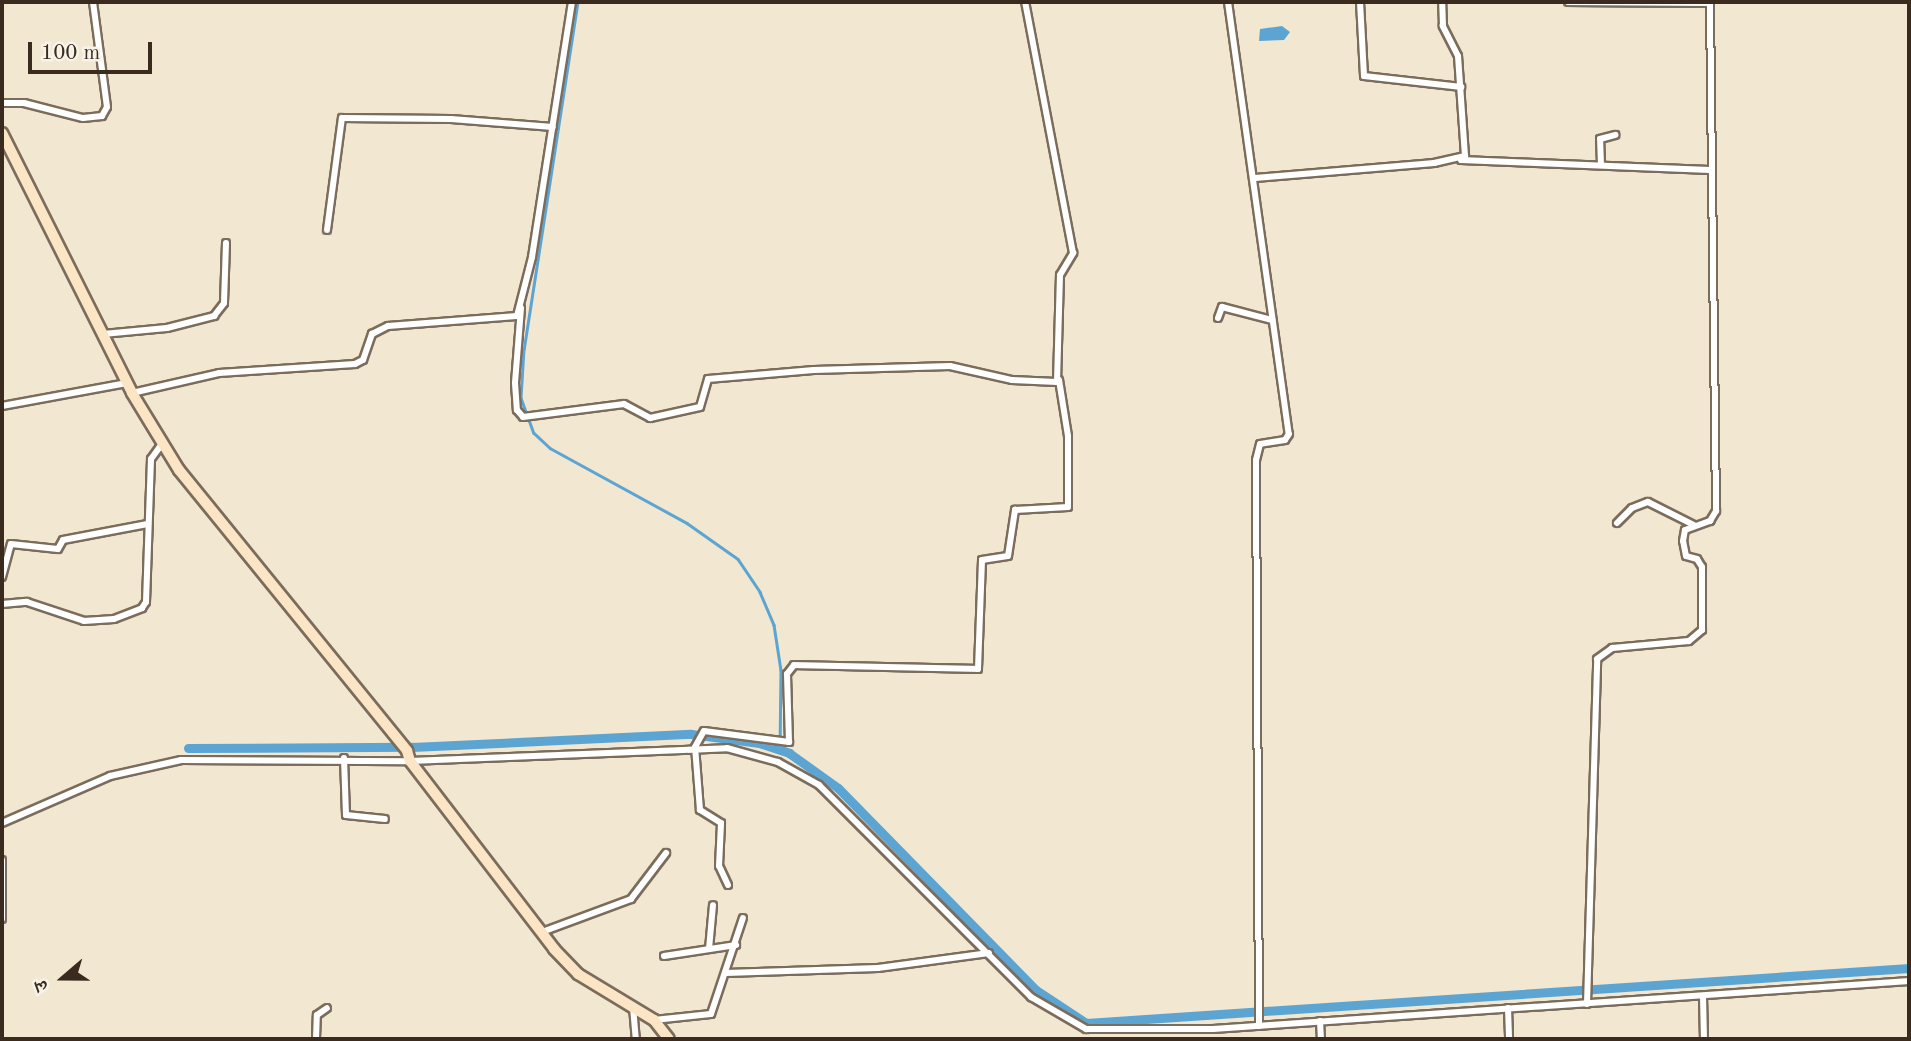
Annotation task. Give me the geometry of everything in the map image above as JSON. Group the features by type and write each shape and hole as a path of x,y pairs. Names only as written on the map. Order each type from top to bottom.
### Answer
{"main road":[{"path":"2,133 130,388 162,444 406,751 541,932 578,974 654,1020 669,1039"}],"street":[{"path":"2,103 24,103 89,119 105,112 93,2"},
{"path":"572,2 522,309 515,383 517,410 526,416 624,404 650,418 700,407 708,379 827,369 950,366 1012,380 1059,380"},
{"path":"728,885 719,866 721,823 700,810 695,747 704,730 785,743 791,738 790,666 978,668 982,560 1008,556 1015,510 1068,508 1068,436 1059,380 1060,275 1073,253 1026,2"},
{"path":"1228,2 1255,178 1289,434 1285,440 1260,444 1256,460 1261,1004 1259,1026"},
{"path":"1360,2 1364,76 1461,88"},
{"path":"1442,2 1443,26 1458,56 1467,147 1460,159"},
{"path":"1569,2 1710,2 1716,512 1710,520 1685,530 1683,541 1686,556 1697,559 1702,567 1699,636 1679,643 1612,648 1597,659 1590,995 1587,1003"},
{"path":"327,230 342,118 451,119 552,127"},
{"path":"1601,165 1600,139 1615,135"},
{"path":"1255,178 1460,159 1710,170"},
{"path":"103,334 167,328 215,316 223,303 226,243"},
{"path":"1218,318 1222,307 1272,320"},
{"path":"2,406 205,375 355,364 363,360 372,334 388,326 504,320 517,316 522,309"},
{"path":"2,604 27,603 84,621 135,612 146,602 151,459 162,444"},
{"path":"1617,523 1632,508 1648,502 1694,525"},
{"path":"2,577 11,544 58,549 63,540 148,524"},
{"path":"2,823 142,766 181,760 344,758 406,751 695,747 757,754 809,778 1031,997 1080,1027 1132,1031 1259,1026 1909,981"},
{"path":"344,758 346,815 385,818"},
{"path":"541,932 631,899 666,853"},
{"path":"2,860 2,919"},
{"path":"709,949 713,905"},
{"path":"654,1020 706,1017 726,973 743,918"},
{"path":"664,956 736,945"},
{"path":"726,973 878,968 989,953"},
{"path":"1703,996 1704,1039"},
{"path":"633,1007 636,1039"},
{"path":"1508,1008 1509,1039"},
{"path":"316,1039 317,1015 327,1009"},
{"path":"1320,1021 1321,1039"}],"water":[{"path":"1282,26 1290,32 1284,40 1259,41 1260,29"}],"waterway":[{"path":"578,2 524,349 521,398 534,433 550,448 687,523 738,559 760,592 774,625 781,670 780,750"},
{"path":"188,748 412,747 691,734 759,743 789,753 838,788 1036,990 1086,1023 1909,968"}]}
